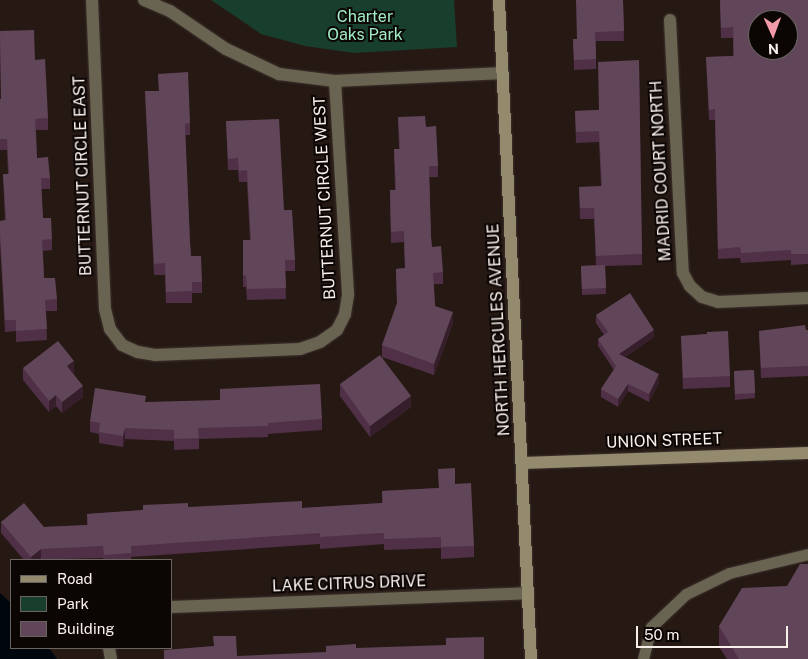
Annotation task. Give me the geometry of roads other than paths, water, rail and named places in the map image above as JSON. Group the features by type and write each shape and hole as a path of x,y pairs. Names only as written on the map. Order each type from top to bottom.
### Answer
{"street":[{"name":"BUTTERNUT CIRCLE EAST","path":"92,0 105,309 110,329 122,345"},
{"path":"144,0 170,11 226,49 279,74 335,81 503,73"},
{"name":"NORTH HERCULES AVENUE","path":"499,0 531,659"},
{"name":"MADRID COURT NORTH","path":"670,20 683,273 690,286 702,297 718,302 808,298"},
{"name":"BUTTERNUT CIRCLE WEST","path":"122,345 155,355 300,349 320,342 337,330 345,314 348,294 335,81"},
{"name":"UNION STREET","path":"522,463 808,452"},
{"name":"LAKE CITRUS DRIVE","path":"172,607 528,593"}],"lane":[{"path":"643,659 650,627 686,594 729,573 808,554"}],"park label":[{"name":"Charter Oaks Park","path":"365,26"}]}
